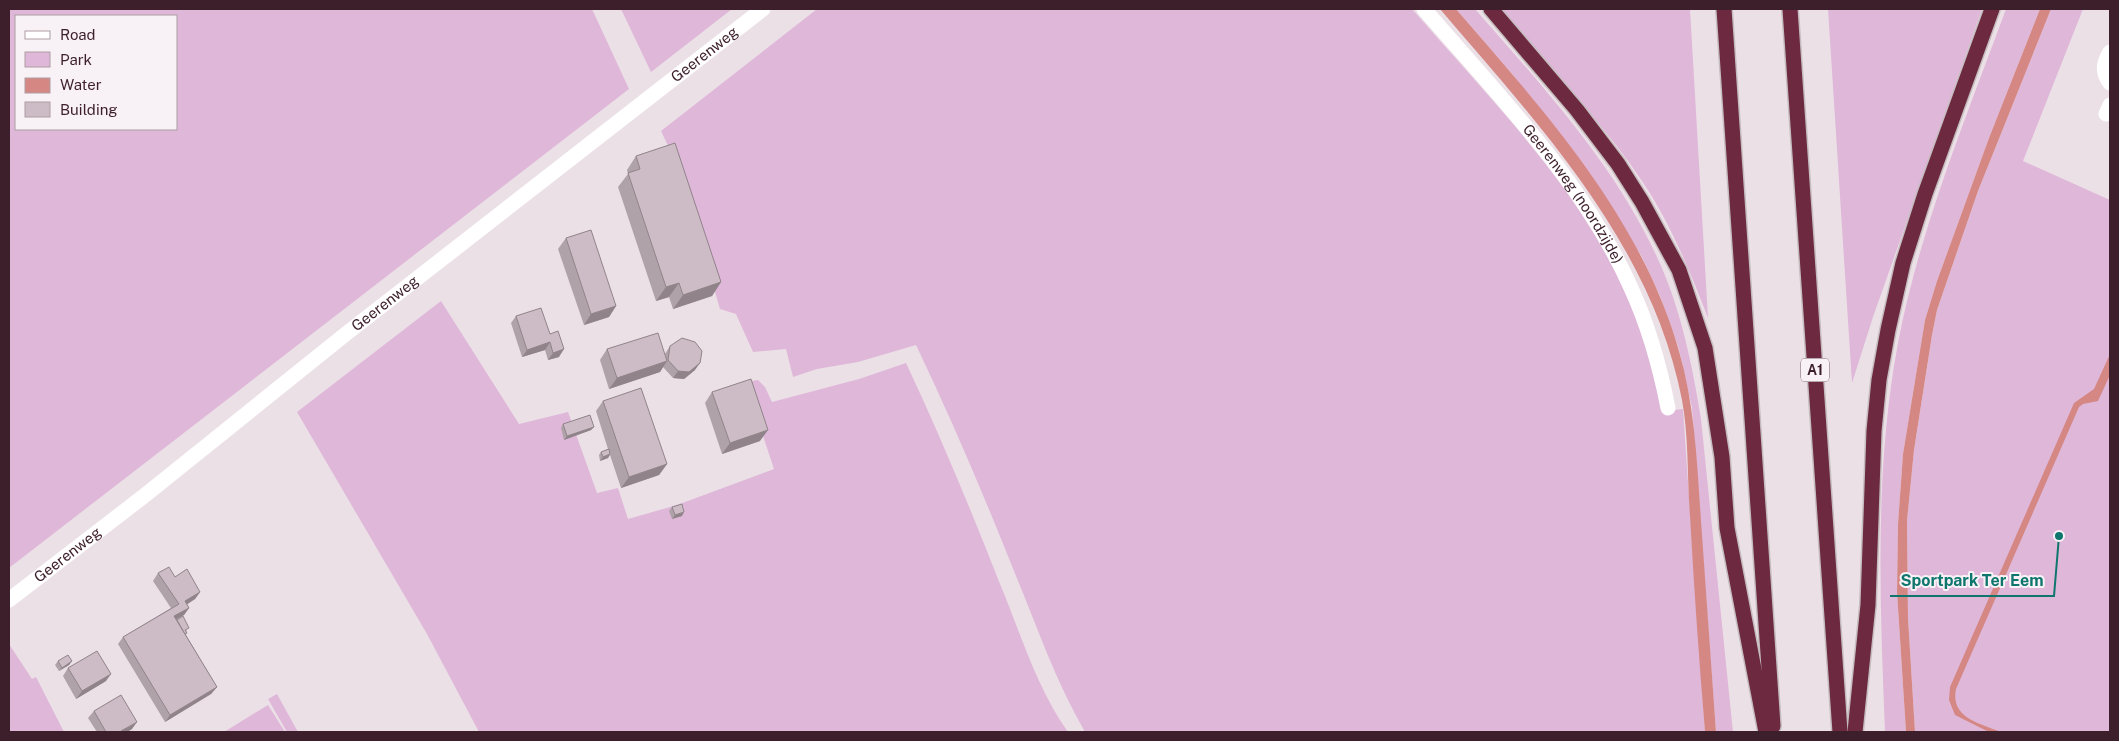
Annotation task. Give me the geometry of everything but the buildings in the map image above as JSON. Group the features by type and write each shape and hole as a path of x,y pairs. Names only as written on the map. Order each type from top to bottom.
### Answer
{"highway":[{"path":"1491,9 1577,110 1618,164 1642,202 1679,270 1705,348 1722,457 1727,528 1766,732"},
{"path":"1724,9 1774,732"},
{"name":"A1","path":"1790,9 1840,732"},
{"path":"1855,732 1868,605 1874,431 1879,380 1888,330 1903,263 1925,194 1992,9"}],"street":[{"name":"Geerenweg","path":"9,600 144,496 355,326 763,9"},
{"name":"Geerenweg (noordzijde)","path":"1424,9 1512,109 1584,203 1631,287 1660,365 1668,408"},
{"path":"2110,52 2105,60 2104,71 2110,83"}],"green space":[{"path":"9,9 592,9 629,89 9,568"},
{"path":"621,9 732,9 651,72"},
{"path":"817,9 1412,9 1534,149 1589,224 1612,264 1638,317 1665,411 1683,409 1705,732 1085,732 1056,675 980,488 916,345 858,362 817,369 793,377 786,349 753,352 736,314 720,309 680,171 661,131"},
{"path":"1456,9 1475,9 1532,74 1587,142 1635,215 1655,254 1672,294 1689,356 1701,419 1733,732 1716,732 1692,408 1679,349 1660,296 1641,255 1513,75"},
{"path":"1501,9 1690,9 1708,318 1679,249 1663,216 1644,184 1611,138"},
{"path":"1828,9 1982,9 1873,317 1852,383"},
{"path":"2006,9 2040,9 1989,138 1937,281 1925,320 1903,454 1898,524 1897,592 1906,732 1885,732 1881,586 1882,488 1890,391 1898,343 1907,300 1931,216"},
{"path":"2051,9 2083,9 2023,161 2110,200 2110,732 1915,732 1908,618 1907,521 1914,450 1932,335 1937,310 1978,191"},
{"path":"441,301 519,424 568,412 597,493 618,488 628,519 677,505 774,469 745,382 758,380 765,387 772,402 859,379 906,363 955,473 1038,679 1068,732 479,732 427,634 297,412"},
{"path":"9,644 32,679 36,677 64,732 9,732"},
{"path":"277,694 298,732 287,732 268,699"},
{"path":"268,705 285,732 224,732"}],"water":[{"path":"1440,9 1456,9 1556,127 1587,168 1615,211 1641,256 1662,302 1679,351 1692,414 1716,732 1705,732 1693,570 1686,429 1682,400 1667,343 1645,289 1618,238 1587,190 1515,97"},
{"path":"2040,9 2051,9 1978,191 1937,310 1932,335 1914,450 1907,521 1908,618 1915,732 1906,732 1897,592 1898,524 1903,454 1925,320 1937,281 1989,138"},
{"path":"2110,354 2110,375 2098,401 2083,404 2079,407 1956,689 1955,699 1962,713 1976,722 2001,732 1989,732 1955,715 1949,700 1950,687 2074,403 2094,389"}],"place":[{"name":"Sportpark Ter Eem","path":"2059,536"}]}
